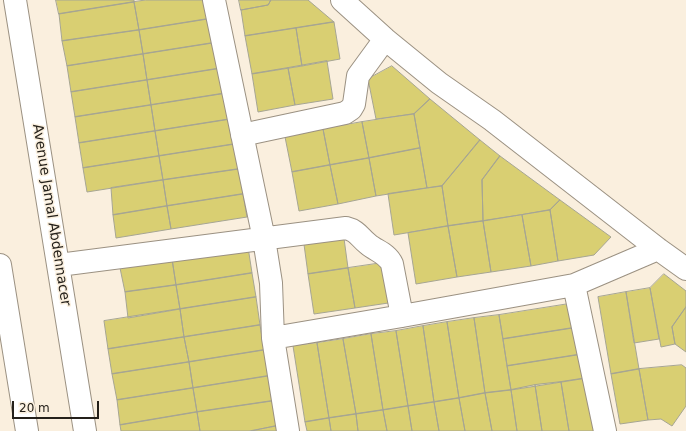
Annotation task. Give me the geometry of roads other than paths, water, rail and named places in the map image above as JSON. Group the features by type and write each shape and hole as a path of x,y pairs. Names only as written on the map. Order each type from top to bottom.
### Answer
{"street":[{"name":"Avenue Jamal Abdennacer","path":"15,0 85,431"},
{"path":"214,0 264,239 271,283 273,338 288,431"},
{"path":"342,0 385,39 440,83 492,120 686,269"},
{"path":"242,135 345,112 351,109 354,104 358,76 385,39"},
{"path":"59,265 346,228 357,232 368,244 389,258 392,264 402,316"},
{"path":"273,338 574,285 658,249"},
{"path":"1,274 26,431"},
{"path":"574,285 605,431"}]}
